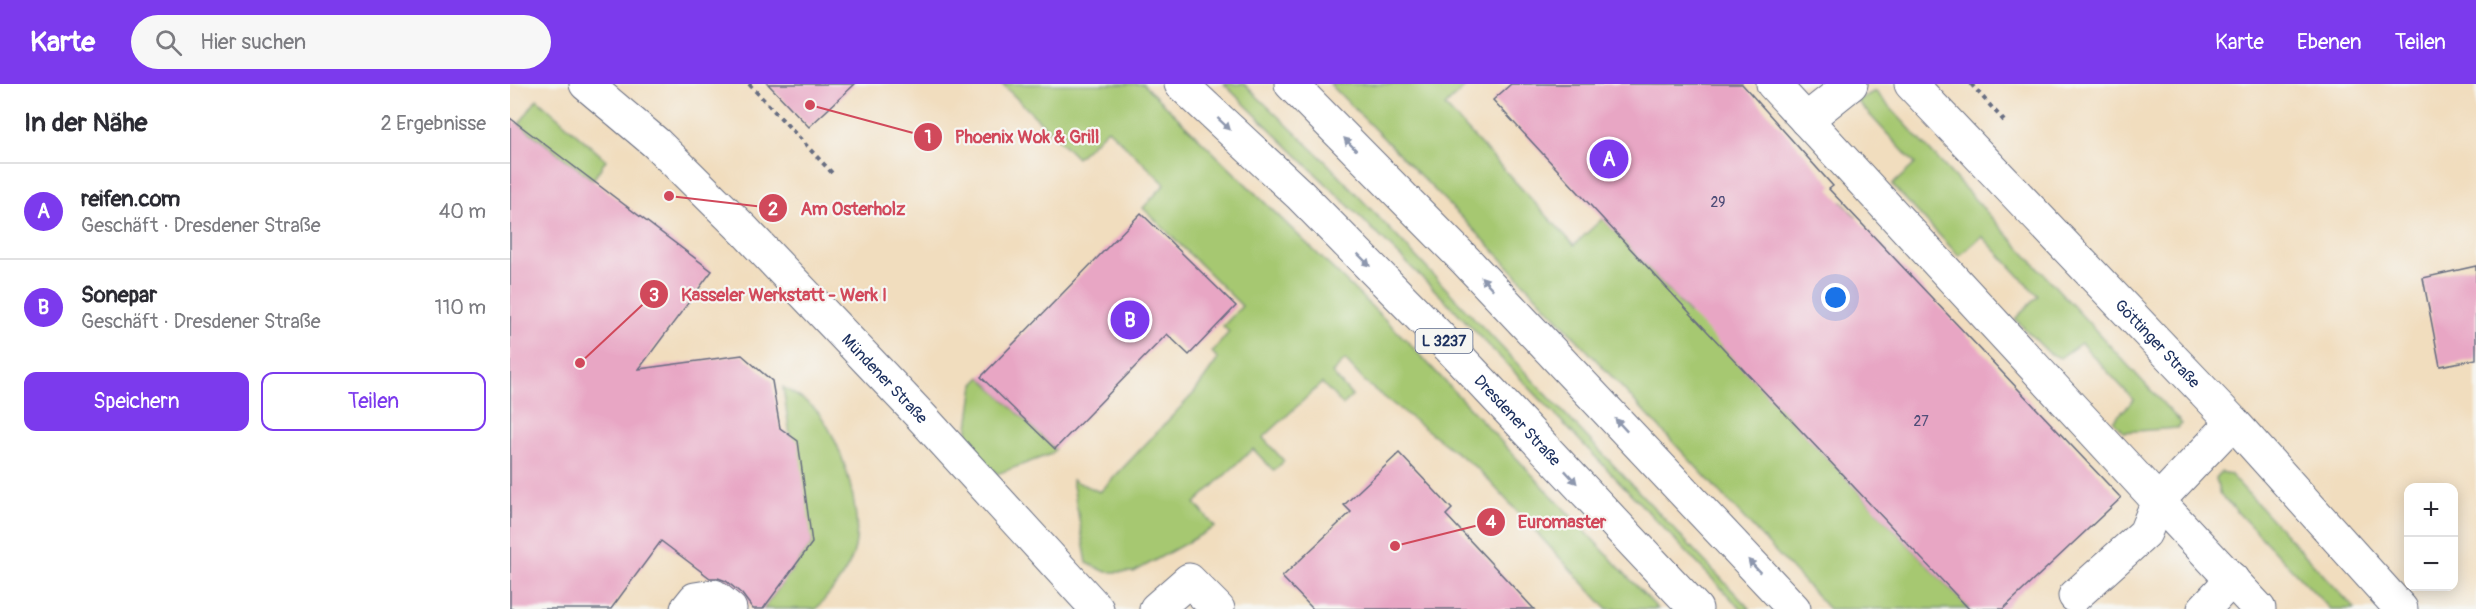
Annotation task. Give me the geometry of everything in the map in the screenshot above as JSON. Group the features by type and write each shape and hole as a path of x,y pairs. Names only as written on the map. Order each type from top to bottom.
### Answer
{"main road":[{"name":"Mündener Straße","path":"586,84 656,143 744,231 911,405 1096,609"},
{"name":"Dresdener Straße","path":"1181,84 1300,195 1434,331 1696,609"},
{"path":"1290,84 1467,262 1794,609"},
{"path":"1773,84 2259,609"},
{"path":"1806,120 1851,84"},
{"name":"Göttinger Straße","path":"1911,84 2233,422 2401,609"},
{"path":"2076,596 2145,533 2158,501 2233,422"},
{"path":"2205,609 2232,579"},
{"path":"1156,609 1189,580 1218,609"},
{"path":"687,609 695,599 714,596 730,609"}],"path":[{"path":"749,84 834,175"}],"green space":[{"path":"1002,84 1143,84 1407,341 1658,609 1607,609 1479,470 1367,384 1345,360 1332,373 1352,396 1343,405 1322,383 1263,438 1284,461 1274,471 1253,449 1195,503 1215,527 1134,572 1106,572 1087,563 1072,480 1100,492 1194,393 1218,359 1212,352 1229,332 1223,326 1242,306 1143,208 1165,184 1108,129 1077,158"},
{"path":"1224,84 1244,84 1327,163 1750,609 1741,609 1453,308"},
{"path":"1330,84 1468,84 1445,106 1574,245 1603,218 1689,313 1790,225 1815,223 1842,202 1856,217 1721,345 1969,609 1829,609 1484,240"},
{"path":"1875,91 2182,424 2177,428 2123,432 2113,421 2134,400 2081,343 2060,358 2049,353 2015,319 2038,296 1982,236 1959,256 1892,185 1915,164 1857,101"},
{"path":"537,99 606,160 593,180 519,124"},
{"path":"981,377 1055,449 1051,454 997,474 966,442 974,384"},
{"path":"783,387 814,408 824,420 841,454 856,514 857,532 853,556 834,588 816,609 763,609 812,543 790,435"},
{"path":"2221,472 2230,474 2355,609 2330,609 2219,493 2216,478"}],"building":[{"path":"768,84 855,84 809,127"},
{"path":"1511,84 1742,84 1833,186 1829,189 2121,498 2003,609 1969,609 1493,100"},
{"path":"510,118 712,271 639,369 742,355 772,381 780,428 798,441 812,543 763,609 753,609 742,594 726,581 710,578 661,541 611,609 510,609"},
{"path":"1141,213 1236,306 1189,355 1167,334 1055,449 981,377"},
{"path":"2476,266 2476,359 2440,366 2423,278"},
{"path":"1399,453 1452,509 1446,515 1534,609 1313,609 1282,577 1351,512 1344,505"}],"place":[{"name":"Phoenix Wok & Grill","path":"810,105"},
{"name":"reifen.com","path":"1609,159"},
{"name":"Am Osterholz","path":"669,196"},
{"name":"Sonepar","path":"1130,320"},
{"name":"Kasseler Werkstatt - Werk I","path":"580,363"},
{"name":"Euromaster","path":"1395,546"}]}
